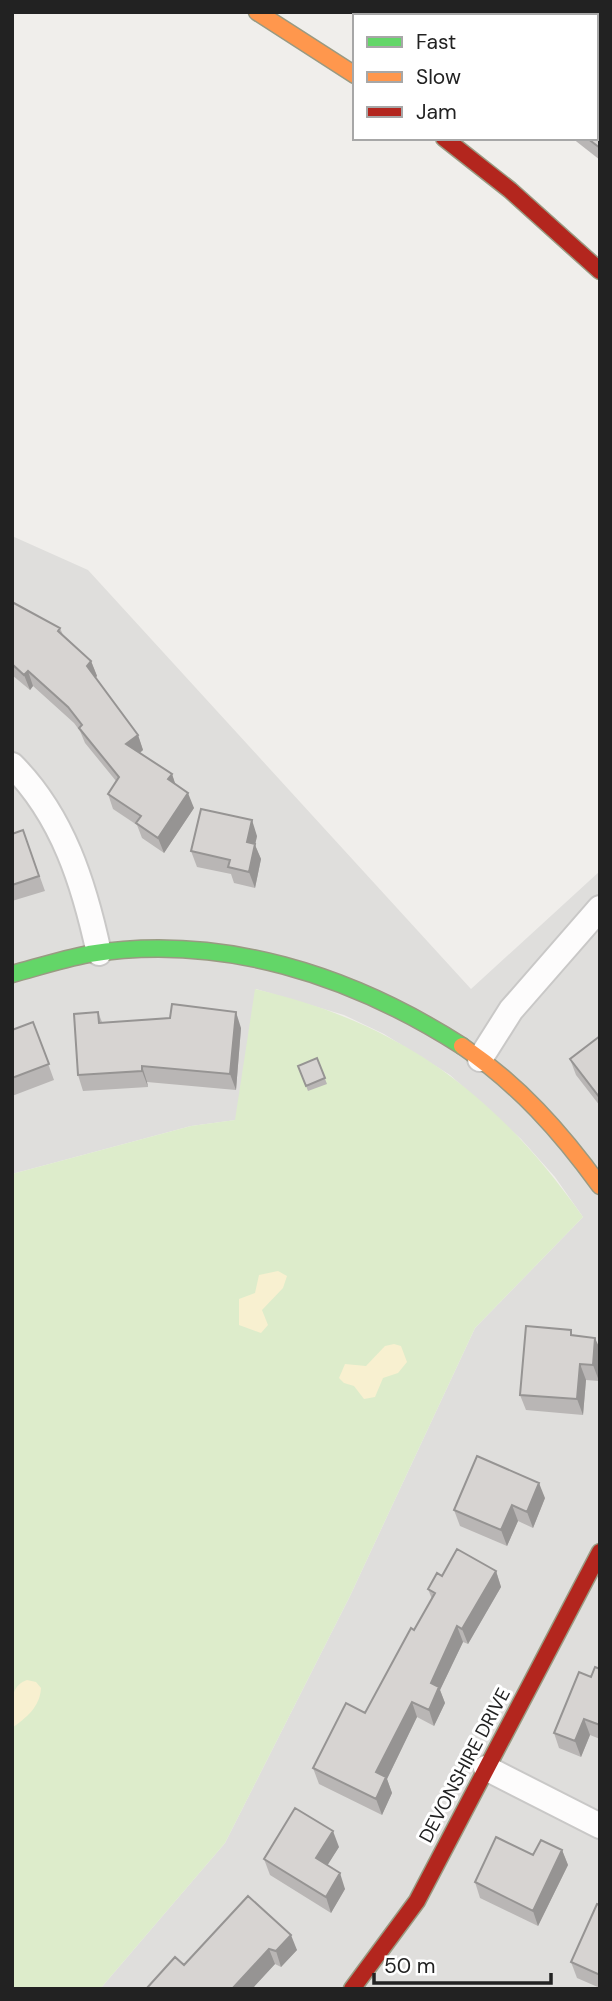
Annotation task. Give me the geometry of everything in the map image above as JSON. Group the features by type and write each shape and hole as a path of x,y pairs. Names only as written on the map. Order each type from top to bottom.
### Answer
{"street":[{"path":"257,12 353,74"},
{"path":"447,140 510,190 600,271"},
{"path":"12,765 45,807 67,844 88,904 99,953"},
{"path":"480,1059 511,1010 600,908"},
{"path":"12,974 99,953 208,952 281,963 363,993 435,1030 480,1059 510,1081 544,1114 600,1186"},
{"name":"DEVONSHIRE DRIVE","path":"352,1989 412,1910 600,1552"},
{"path":"486,1768 600,1826"}],"shaded area":[{"path":"12,536 88,570 471,989 600,871 600,1989 100,1989 225,1843 350,1596 475,1328 583,1217 555,1177 521,1139 450,1075 384,1034 344,1015 256,989 236,1120 191,1126 12,1174"}],"green space":[{"path":"255,989 308,1004 356,1022 401,1044 442,1070 480,1100 516,1135 583,1217 475,1328 350,1596 225,1843 100,1989 12,1989 12,1174 191,1126 235,1120"}],"sand":[{"path":"278,1271 287,1276 283,1288 262,1310 268,1325 261,1333 239,1325 239,1299 255,1293 259,1275"},
{"path":"385,1346 401,1346 407,1362 398,1373 383,1378 375,1397 364,1399 354,1386 339,1378 345,1364 366,1366"},
{"path":"27,1680 36,1682 41,1688 40,1695 31,1711 12,1728 13,1694 21,1683"}],"building":[{"path":"598,74 600,75 600,148 590,140 598,140"},
{"path":"12,602 60,628 58,631 91,661 87,666 138,735 126,744 172,774 168,779 188,793 158,838 136,823 141,816 108,794 119,777 79,728 82,725 68,707 28,671 24,675 12,664"},
{"path":"201,809 252,820 247,842 255,844 249,872 228,867 230,860 191,851"},
{"path":"23,830 39,876 12,885 12,834"},
{"path":"172,1004 236,1012 230,1074 142,1066 142,1071 78,1075 74,1014 98,1012 99,1023 170,1018"},
{"path":"33,1022 49,1064 12,1078 12,1030"},
{"path":"600,1036 600,1098 570,1059"},
{"path":"317,1058 325,1078 306,1086 298,1066"},
{"path":"526,1326 571,1330 571,1335 595,1338 593,1365 580,1364 577,1399 520,1395"},
{"path":"477,1456 539,1483 527,1512 512,1505 501,1530 454,1510"},
{"path":"457,1549 496,1571 462,1629 457,1626 431,1683 439,1687 429,1710 412,1702 376,1772 386,1777 376,1799 313,1768 346,1703 365,1713 411,1628 414,1630 435,1593 428,1589 437,1573 442,1576"},
{"path":"595,1667 600,1669 600,1725 584,1719 575,1741 554,1733 579,1672 591,1677"},
{"path":"295,1808 333,1831 316,1858 340,1873 326,1897 264,1859"},
{"path":"496,1837 533,1855 541,1840 562,1850 533,1911 475,1882"},
{"path":"248,1896 291,1935 276,1951 269,1949 232,1989 146,1989 175,1957 184,1965"},
{"path":"597,1904 600,1905 600,1975 571,1962"}],"traffic: fast":[{"path":"12,974 89,954 139,949 236,955 284,965 330,980 376,999 462,1046"}],"traffic: slow":[{"path":"257,12 353,74"},
{"path":"462,1046 502,1077 537,1110 570,1146 600,1186"}],"traffic: jam":[{"path":"447,140 510,190 600,271"},
{"path":"352,1989 417,1901 600,1552"}]}
